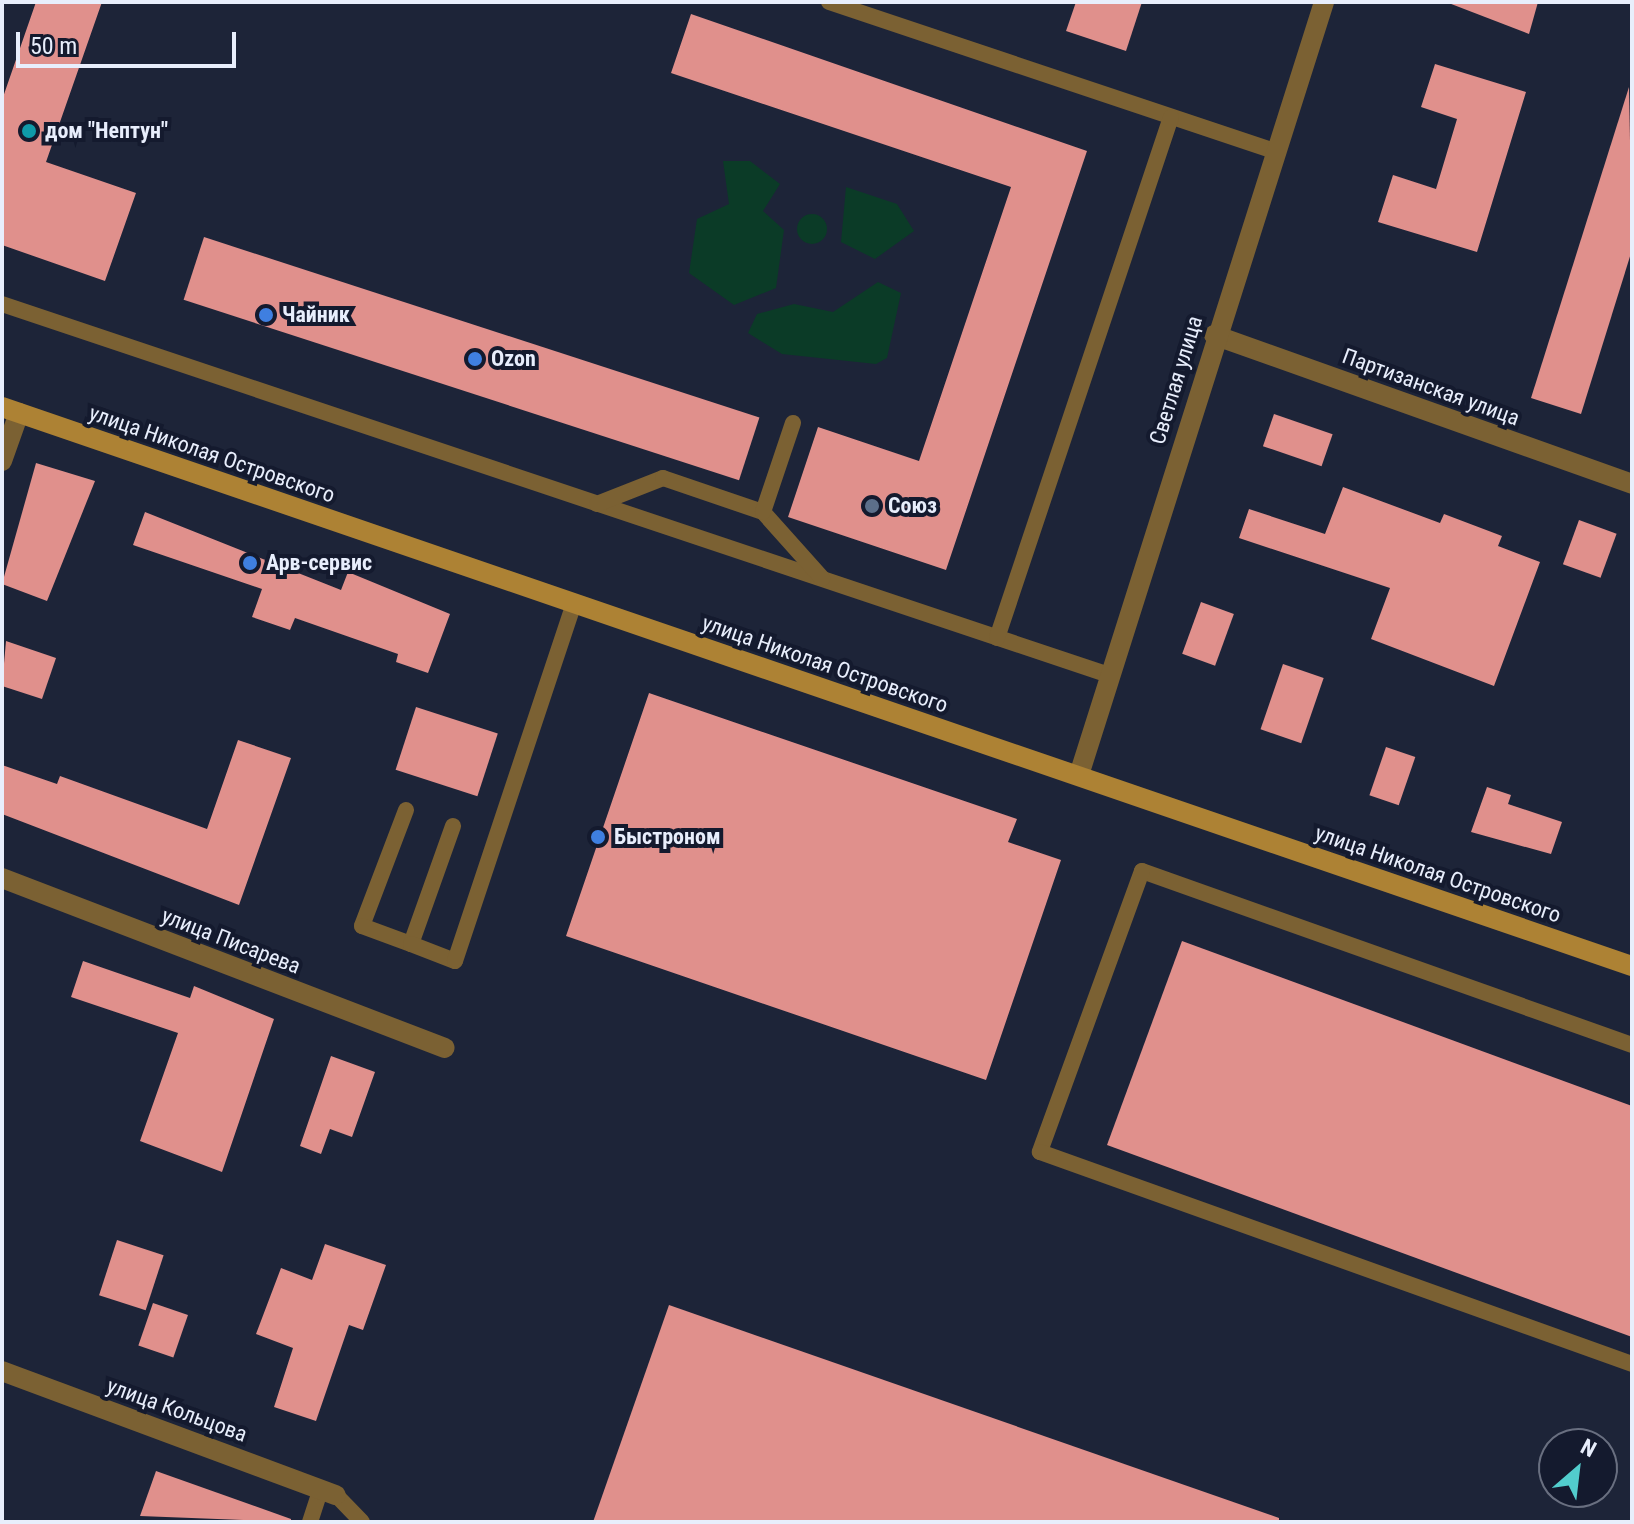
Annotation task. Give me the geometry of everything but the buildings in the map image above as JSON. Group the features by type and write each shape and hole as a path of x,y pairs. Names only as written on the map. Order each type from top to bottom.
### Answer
{"street":[{"name":"Светлая улица","path":"1079,775 1214,335 1324,2"},
{"name":"Партизанская улица","path":"1214,335 1632,484"},
{"path":"2,461 11,410"},
{"name":"улица Николая Островского","path":"11,410 1632,966"},
{"name":"улица Писарева","path":"2,878 444,1048"},
{"name":"улица Кольцова","path":"2,1371 329,1492"}],"lane":[{"path":"829,2 1275,151"},
{"path":"997,638 1171,117"},
{"path":"2,304 1109,675"},
{"path":"763,512 793,423"},
{"path":"597,504 654,478 763,512 823,580"},
{"path":"406,810 362,926 455,961 574,604"},
{"path":"411,944 453,826"},
{"path":"1632,1045 1142,871 1040,1152 1632,1364"},
{"path":"310,1522 329,1492 362,1522"}],"green space":[{"path":"723,161 750,161 780,184 763,211 784,230 776,288 734,305 689,273 697,219 729,204"},
{"path":"846,187 897,204 914,231 875,259 841,242"},
{"path":"812,214 823,218 827,229 823,240 812,244 801,240 797,229 801,218"},
{"path":"878,282 901,293 887,358 876,364 782,354 748,333 757,314 794,304 833,312"}],"place":[{"name":"дом \"Нептун\"","path":"29,131"},
{"name":"Чайник","path":"266,315"},
{"name":"Ozon","path":"475,359"},
{"name":"Союз","path":"872,506"},
{"name":"Арв-сервис","path":"250,563"},
{"name":"Быстроном","path":"598,837"}]}
